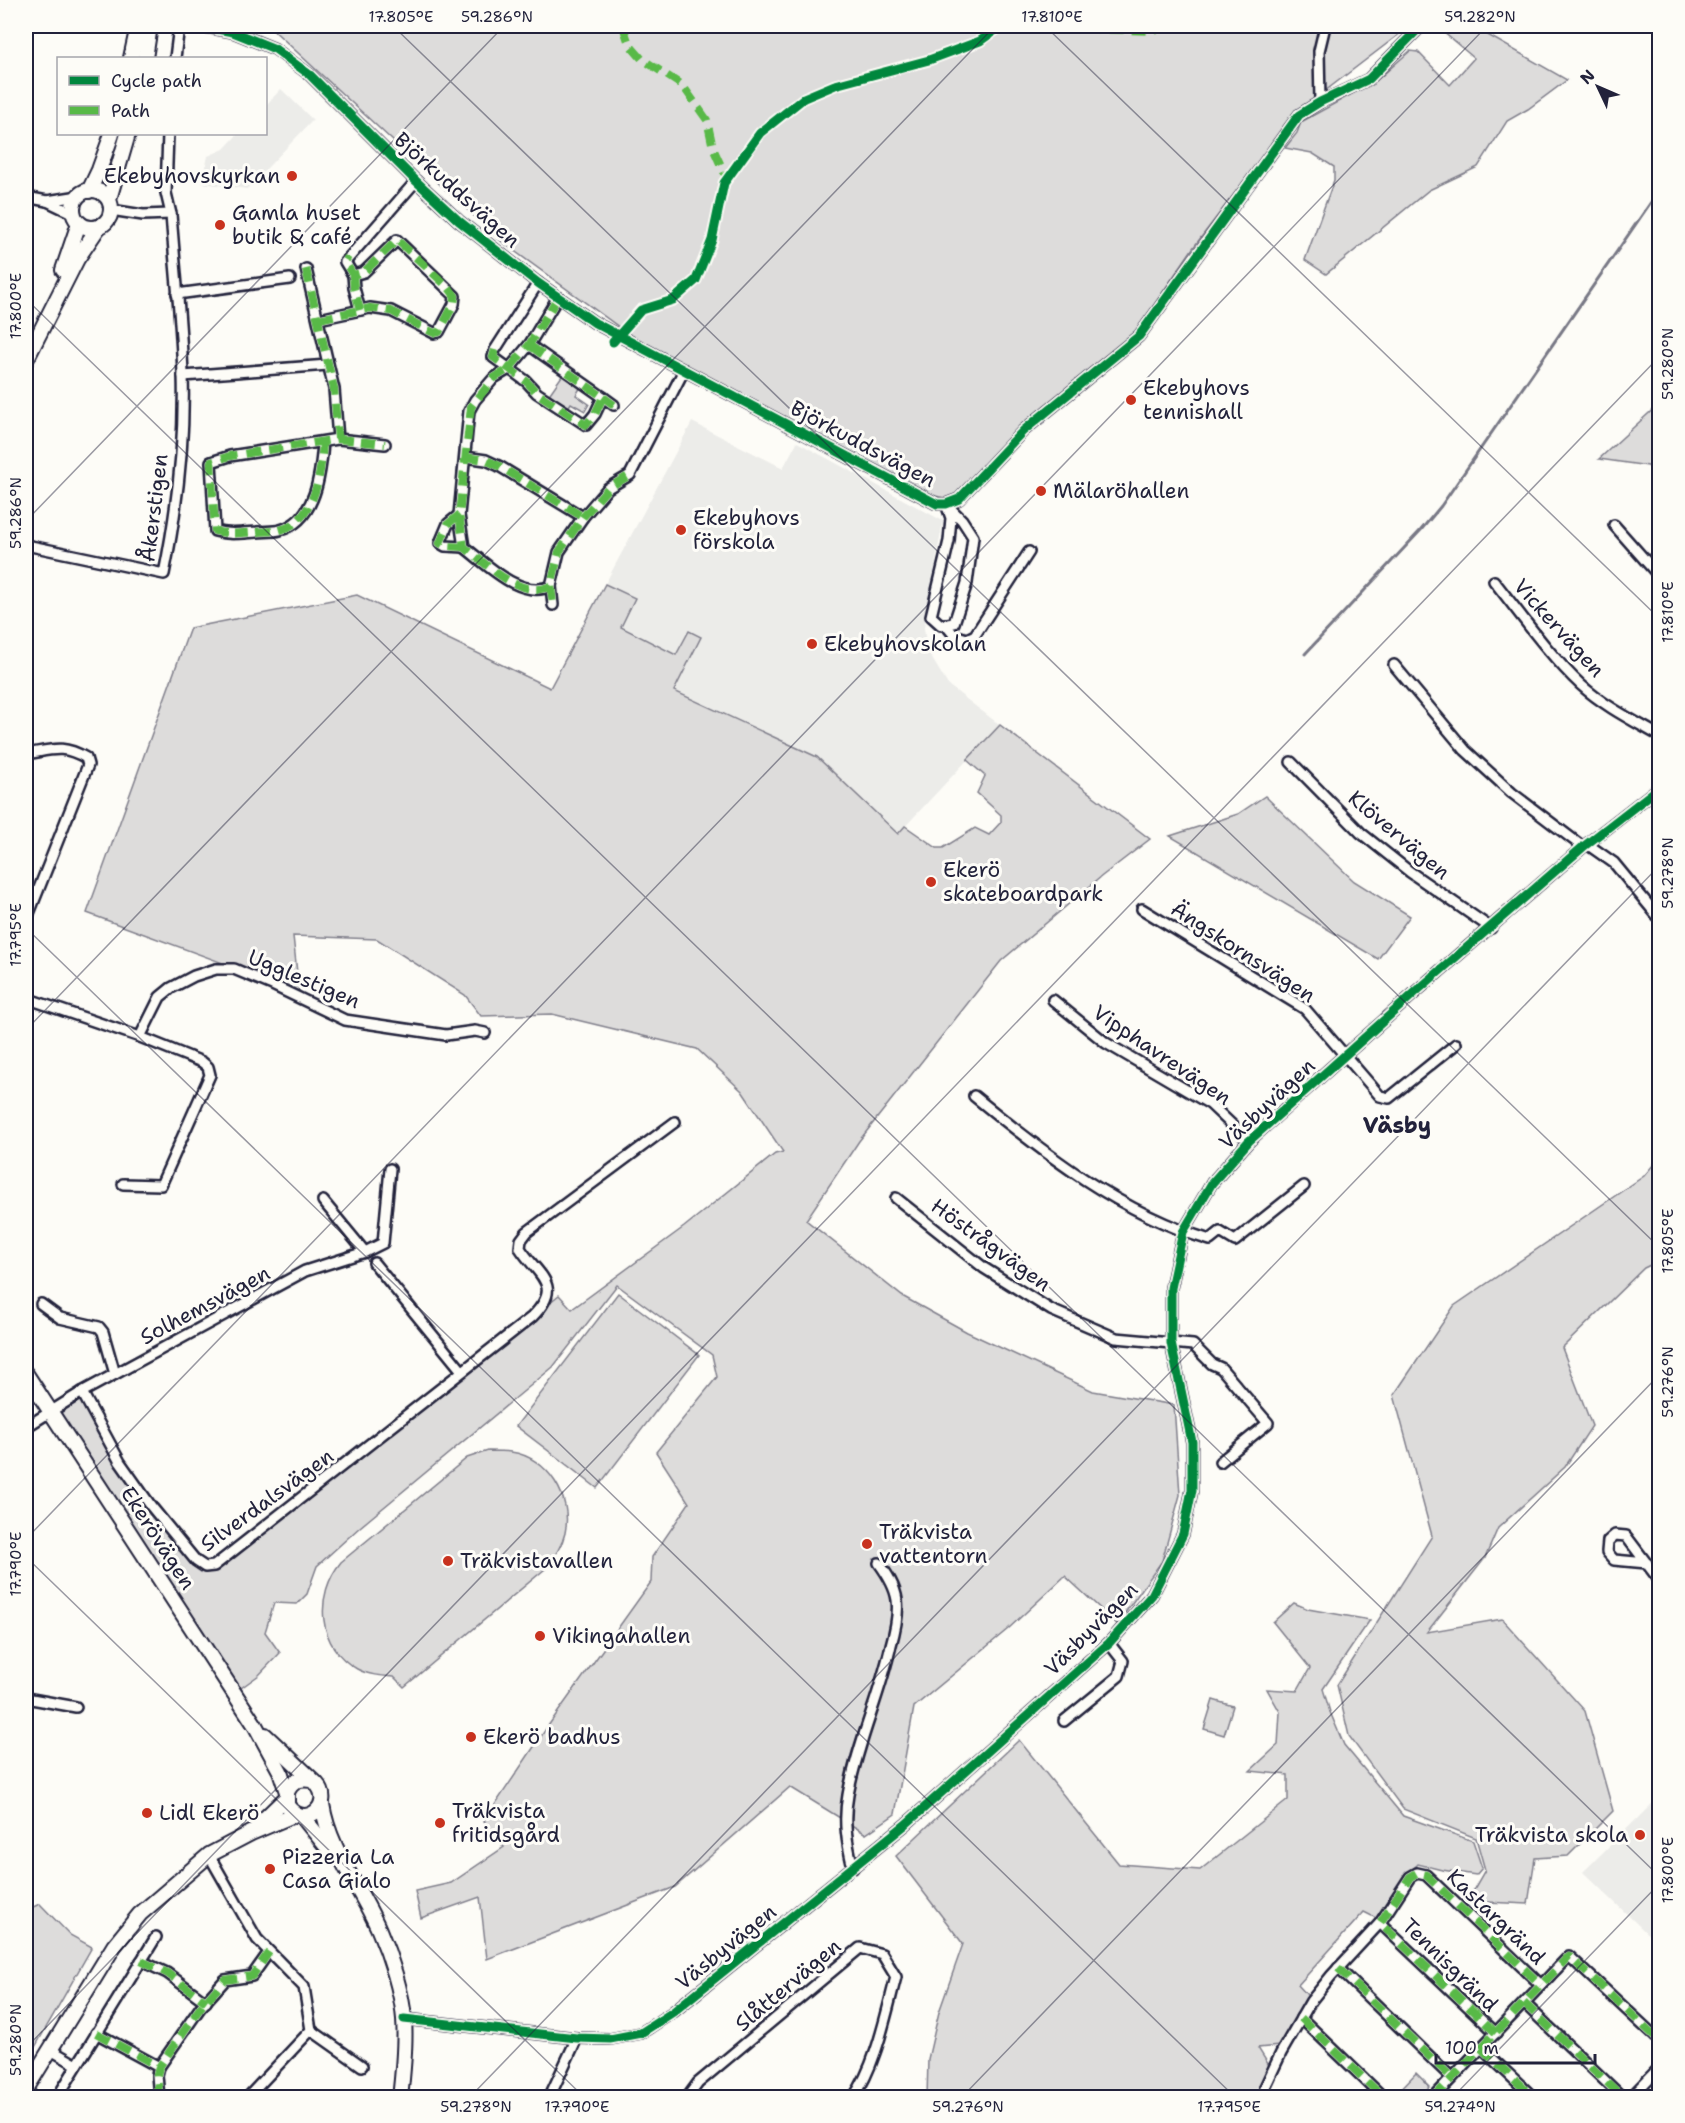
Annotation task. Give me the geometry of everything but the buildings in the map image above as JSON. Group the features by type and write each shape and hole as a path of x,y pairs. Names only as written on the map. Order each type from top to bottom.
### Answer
{"main road":[{"path":"131,57 138,26"},
{"path":"145,57 150,26"},
{"path":"38,336 77,235 76,218 72,207 99,170 112,135"},
{"path":"26,360 77,260 98,228 107,221 128,135"},
{"path":"84,193 101,192 110,205"},
{"path":"76,218 85,227 98,228"},
{"name":"Ekerövägen","path":"26,1374 255,1725 280,1771 286,1795"},
{"name":"Ekerövägen","path":"255,1725 311,1780"},
{"path":"251,1833 286,1795 295,1781 311,1780 320,1787 324,1816 347,1872 379,1929 397,1984 404,2019 400,2097"},
{"path":"286,1795 287,1805 299,1815 347,1872"},
{"path":"26,2089 114,1946 140,1914 209,1856 251,1833 299,1815 314,1813 322,1804"}],"street":[{"path":"175,57 179,26"},
{"name":"Björkuddsvägen","path":"201,26 233,32 275,49 310,75 416,182 459,221 538,284 595,323 937,504 946,504 959,499 1023,431 1139,336 1299,115 1320,102 1369,80 1420,27 1429,26"},
{"path":"1320,102 1319,51 1325,26"},
{"name":"Åkerstigen","path":"26,545 164,574 174,524 183,376 171,214 166,193 168,135"},
{"name":"Björkuddsvägen","path":"360,310 353,275 345,262 416,182"},
{"path":"47,201 84,193"},
{"path":"26,196 47,201 76,218"},
{"path":"110,205 142,215 171,214"},
{"path":"319,319 370,308 391,311 434,333 439,332 454,304 455,296 397,240 364,272 353,275"},
{"path":"306,269 334,389 338,439"},
{"path":"177,294 290,279"},
{"path":"538,284 495,350 493,357 526,381 537,393 586,425 595,414 603,397"},
{"path":"464,548 459,515 471,407 494,378 509,369 529,345 558,297"},
{"path":"529,345 614,405"},
{"path":"183,376 328,365"},
{"path":"553,605 551,586 559,552 583,517 608,488 630,475 684,370"},
{"path":"323,442 322,466 316,492 301,518 282,530 226,534 214,531 211,462 230,456 338,439 385,444"},
{"path":"465,457 486,459 583,517"},
{"name":"Björkuddsvägen","path":"946,504 962,520 973,537 967,583 954,622 941,625 931,616 949,541 951,518 946,504"},
{"path":"459,515 448,524 440,543 445,546 464,548 510,582 530,589 543,590 551,586"},
{"path":"1614,525 1659,577"},
{"path":"945,624 954,636 967,639 975,635 1029,552"},
{"name":"Vickervägen","path":"1494,581 1582,685 1659,736"},
{"path":"1394,665 1465,750 1512,793 1614,863 1659,919"},
{"path":"26,754 59,748 71,750 86,758 88,765 26,921"},
{"name":"Klövervägen","path":"1292,762 1361,833 1410,872 1491,928"},
{"name":"Väsbyvägen","path":"404,2019 577,2038 610,2039 640,2033 674,2012 853,1868 964,1773 1109,1642 1152,1595 1183,1534 1192,1490 1192,1442 1171,1343 1171,1288 1183,1232 1212,1183 1249,1141 1346,1055 1585,845 1659,787"},
{"name":"Ängskornsvägen","path":"1142,909 1305,1009 1380,1096 1389,1098 1456,1044"},
{"name":"Ugglestigen","path":"140,1037 160,998 171,988 194,976 216,969 234,969 345,1020 446,1035 474,1031 485,1033"},
{"path":"26,998 140,1037 202,1062 208,1067 210,1075 161,1185 123,1184"},
{"name":"Vipphavrevägen","path":"1053,1000 1106,1043 1210,1104 1249,1141"},
{"path":"974,1096 1033,1144 1103,1192 1183,1232 1210,1239 1220,1232 1235,1241 1304,1186"},
{"name":"Silverdalsvägen","path":"82,1392 120,1462 139,1489 196,1560 205,1567 214,1566 532,1317 545,1304 548,1294 546,1280 520,1248 521,1240 527,1232 675,1122"},
{"name":"Solhemsvägen","path":"26,1427 82,1392 305,1271 365,1252 383,1243 390,1169"},
{"name":"Höstrågvägen","path":"896,1198 984,1268 1051,1310 1116,1338 1193,1345 1212,1364 1221,1368 1268,1423 1220,1462"},
{"path":"323,1201 365,1252"},
{"path":"374,1263 462,1371"},
{"path":"41,1304 60,1318 99,1327 103,1332 115,1374"},
{"path":"853,1868 845,1833 848,1796 867,1725 885,1671 896,1624 897,1600 890,1579 879,1563"},
{"path":"1647,1563 1659,1581"},
{"path":"1064,1721 1119,1676 1123,1661 1109,1642"},
{"path":"26,1698 76,1707"},
{"path":"209,1856 257,1940 304,1987 311,2030 362,2066"},
{"name":"Kastargränd","path":"1265,2097 1265,2087 1281,2053 1311,2001 1380,1923 1410,1877 1417,1873 1426,1875 1541,1985"},
{"name":"Tennisgränd","path":"1380,1923 1496,2033"},
{"path":"57,2097 156,1937"},
{"name":"Slåttervägen","path":"687,2097 698,2083 860,1948 882,1954 896,1977 879,2041 859,2089 853,2097"},
{"path":"159,2097 157,2075 159,2067 206,2002 225,1980 252,1976 269,1952"},
{"path":"1440,2095 1452,2078 1569,1956 1659,2041"},
{"path":"141,1961 167,1973 206,2002"},
{"path":"1338,1968 1452,2078"},
{"path":"1524,2002 1623,2097"},
{"path":"1301,2018 1384,2097"},
{"path":"247,2097 311,2030"},
{"path":"96,2033 159,2067"},
{"path":"549,2097 574,2049 577,2038"},
{"name":"Tennisgränd","path":"1481,2048 1534,2097"},
{"path":"51,2050 77,2065"},
{"path":"1630,2097 1659,2067"},
{"path":"1607,2097 1615,2090"}],"shaded area":[{"path":"269,26 1410,26 1295,114 1193,248 1134,334 1012,435 960,493 946,498 929,495 637,340 502,242"},
{"path":"1449,26 1472,26 1567,80 1528,109 1507,121 1478,167 1429,190 1326,274 1305,260 1334,180 1334,167 1312,153 1285,148 1297,133 1301,122 1376,81 1410,51 1418,52 1450,85 1474,58 1442,31"},
{"path":"281,89 313,120 247,189 202,183 208,156 224,149 237,135 267,135 267,104"},
{"path":"564,373 582,385 576,395 589,404 585,411 571,403 568,408 548,396"},
{"path":"1659,404 1659,478 1648,466 1599,459"},
{"name":"Ekebyhovskolan","path":"692,422 783,468 797,442 943,521 924,628 927,650 948,685 1000,725 898,834 817,757 673,691 676,655 621,626 635,599 605,584"},
{"path":"605,584 635,598 621,627 676,655 689,631 701,637 674,691 817,757 898,834 905,826 937,848 943,848 975,828 989,835 1001,822 1001,815 977,793 985,776 967,760 1000,725 1150,839 1001,961 859,1141 806,1220 902,1296 967,1332 1093,1391 1174,1405 1180,1495 1162,1561 1117,1624 1065,1576 1008,1629 914,1707 895,1814 866,1834 790,1787 675,1887 487,1959 480,1897 421,1918 415,1891 451,1883 504,1847 484,1821 548,1726 651,1582 652,1557 689,1503 656,1452 717,1377 712,1355 617,1285 553,1367 360,1527 317,1566 307,1594 297,1604 274,1603 265,1632 280,1653 259,1675 234,1693 50,1411 82,1392 120,1462 205,1567 313,1490 559,1295 572,1309 684,1227 775,1154 783,1152 742,1091 697,1049 552,1014 481,1016 465,995 377,939 293,936 299,991 87,913 190,628 357,595 550,688"},
{"path":"1265,796 1354,881 1410,916 1378,959 1170,836 1238,814"},
{"path":"1659,1158 1659,1261 1644,1268 1562,1348 1592,1426 1565,1467 1498,1528 1485,1558 1427,1632 1502,1619 1585,1711 1613,1811 1568,1856 1535,1858 1528,1904 1467,1901 1485,1870 1476,1838 1403,1809 1349,1736 1337,1685 1432,1536 1394,1395 1454,1306 1644,1176"},
{"path":"618,1293 699,1355 597,1488 516,1426"},
{"path":"488,1451 524,1455 536,1462 555,1481 565,1506 566,1520 564,1538 557,1552 545,1569 404,1687 394,1677 379,1676 357,1669 334,1648 327,1634 324,1605 326,1590 332,1575 341,1562 467,1458"},
{"path":"1294,1603 1308,1609 1370,1620 1323,1689 1344,1745 1403,1816 1473,1841 1482,1868 1476,1875 1418,1864 1407,1875 1376,1918 1364,1912 1298,1985 1308,1996 1280,2046 1258,2048 1270,2067 1256,2097 927,2098 928,2059 939,2012 963,1944 896,1856 1019,1740 1119,1864 1200,1870 1288,1800 1288,1775 1250,1771 1278,1745 1280,1712 1267,1689 1297,1691 1310,1668 1273,1622"},
{"path":"1213,1700 1233,1706 1224,1735 1204,1729"},
{"name":"Träkvista skola","path":"1659,1797 1659,1945 1583,1872"},
{"path":"40,1904 70,1935 92,1947 26,2063 26,1910"},
{"path":"1416,2073 1430,2087 1420,2097 1393,2097"}],"waterway":[{"path":"1305,654 1441,506 1660,189"}],"marked path":[{"path":"623,26 629,44 642,59 683,86 707,120 713,148 727,179"},
{"path":"1063,26 1151,31 1166,26"},
{"path":"319,319 370,308 391,311 434,333 439,332 454,304 455,296 449,288 397,240 364,272 353,275 345,262 348,257"},
{"path":"306,269 334,389 338,439 230,456 211,462 215,531 225,533 274,531 292,525 302,517 309,506 318,481 323,442"},
{"path":"353,275 360,310"},
{"path":"558,297 529,345 509,369 494,378 471,407 459,515 464,547 493,571 516,584 539,589 551,586 559,552 583,517 608,488 630,475"},
{"path":"495,350 493,357 526,381 537,393 586,425 595,414 603,397 529,345"},
{"path":"603,397 614,405"},
{"path":"338,439 385,444"},
{"path":"465,457 486,460 499,466 583,517"},
{"path":"459,515 448,524 440,543 445,546 464,547"},
{"path":"551,586 553,605"},
{"path":"1496,2033 1380,1923 1410,1877 1417,1873 1426,1875 1541,1985"},
{"path":"159,2098 157,2075 159,2067 200,2008 225,1980 252,1976 269,1952"},
{"path":"1433,2098 1569,1956 1660,2041"},
{"path":"141,1961 167,1973 206,2002"},
{"path":"1338,1968 1452,2078"},
{"path":"1524,2003 1615,2090 1607,2098"},
{"path":"1301,2018 1384,2098"},
{"path":"96,2033 159,2067"},
{"path":"1481,2048 1534,2098"}],"cycle path":[{"path":"201,26 233,32 275,49 310,75 459,221 538,283 595,323 937,504 946,504 959,499 1023,431 1139,336 1299,115 1320,102 1369,79 1421,26"},
{"path":"613,342 641,310 673,300 696,280 712,240 724,183 760,133 804,98 835,85 929,60 980,41 1001,26"},
{"path":"404,2019 577,2038 610,2039 641,2033 673,2012 905,1825 1109,1643 1152,1595 1183,1534 1192,1490 1192,1442 1171,1343 1171,1288 1183,1232 1212,1183 1249,1141 1419,989 1583,847 1660,787"}],"place":[{"name":"Ekebyhovskyrkan","path":"292,176"},
{"name":"Gamla huset butik & café","path":"220,225"},
{"name":"Ekebyhovs tennishall","path":"1131,400"},
{"name":"Mälaröhallen","path":"1041,491"},
{"name":"Ekebyhovs förskola","path":"681,530"},
{"name":"Ekebyhovskolan","path":"812,644"},
{"name":"Ekerö skateboardpark","path":"931,882"},
{"name":"Träkvista vattentorn","path":"867,1544"},
{"name":"Träkvistavallen","path":"448,1561"},
{"name":"Vikingahallen","path":"540,1636"},
{"name":"Ekerö badhus","path":"471,1737"},
{"name":"Lidl Ekerö","path":"147,1813"},
{"name":"Träkvista fritidsgård","path":"440,1823"},
{"name":"Träkvista skola","path":"1640,1835"},
{"name":"Pizzeria La Casa Gialo","path":"270,1869"}],"district":[{"name":"Väsby","path":"1397,1125"}]}
